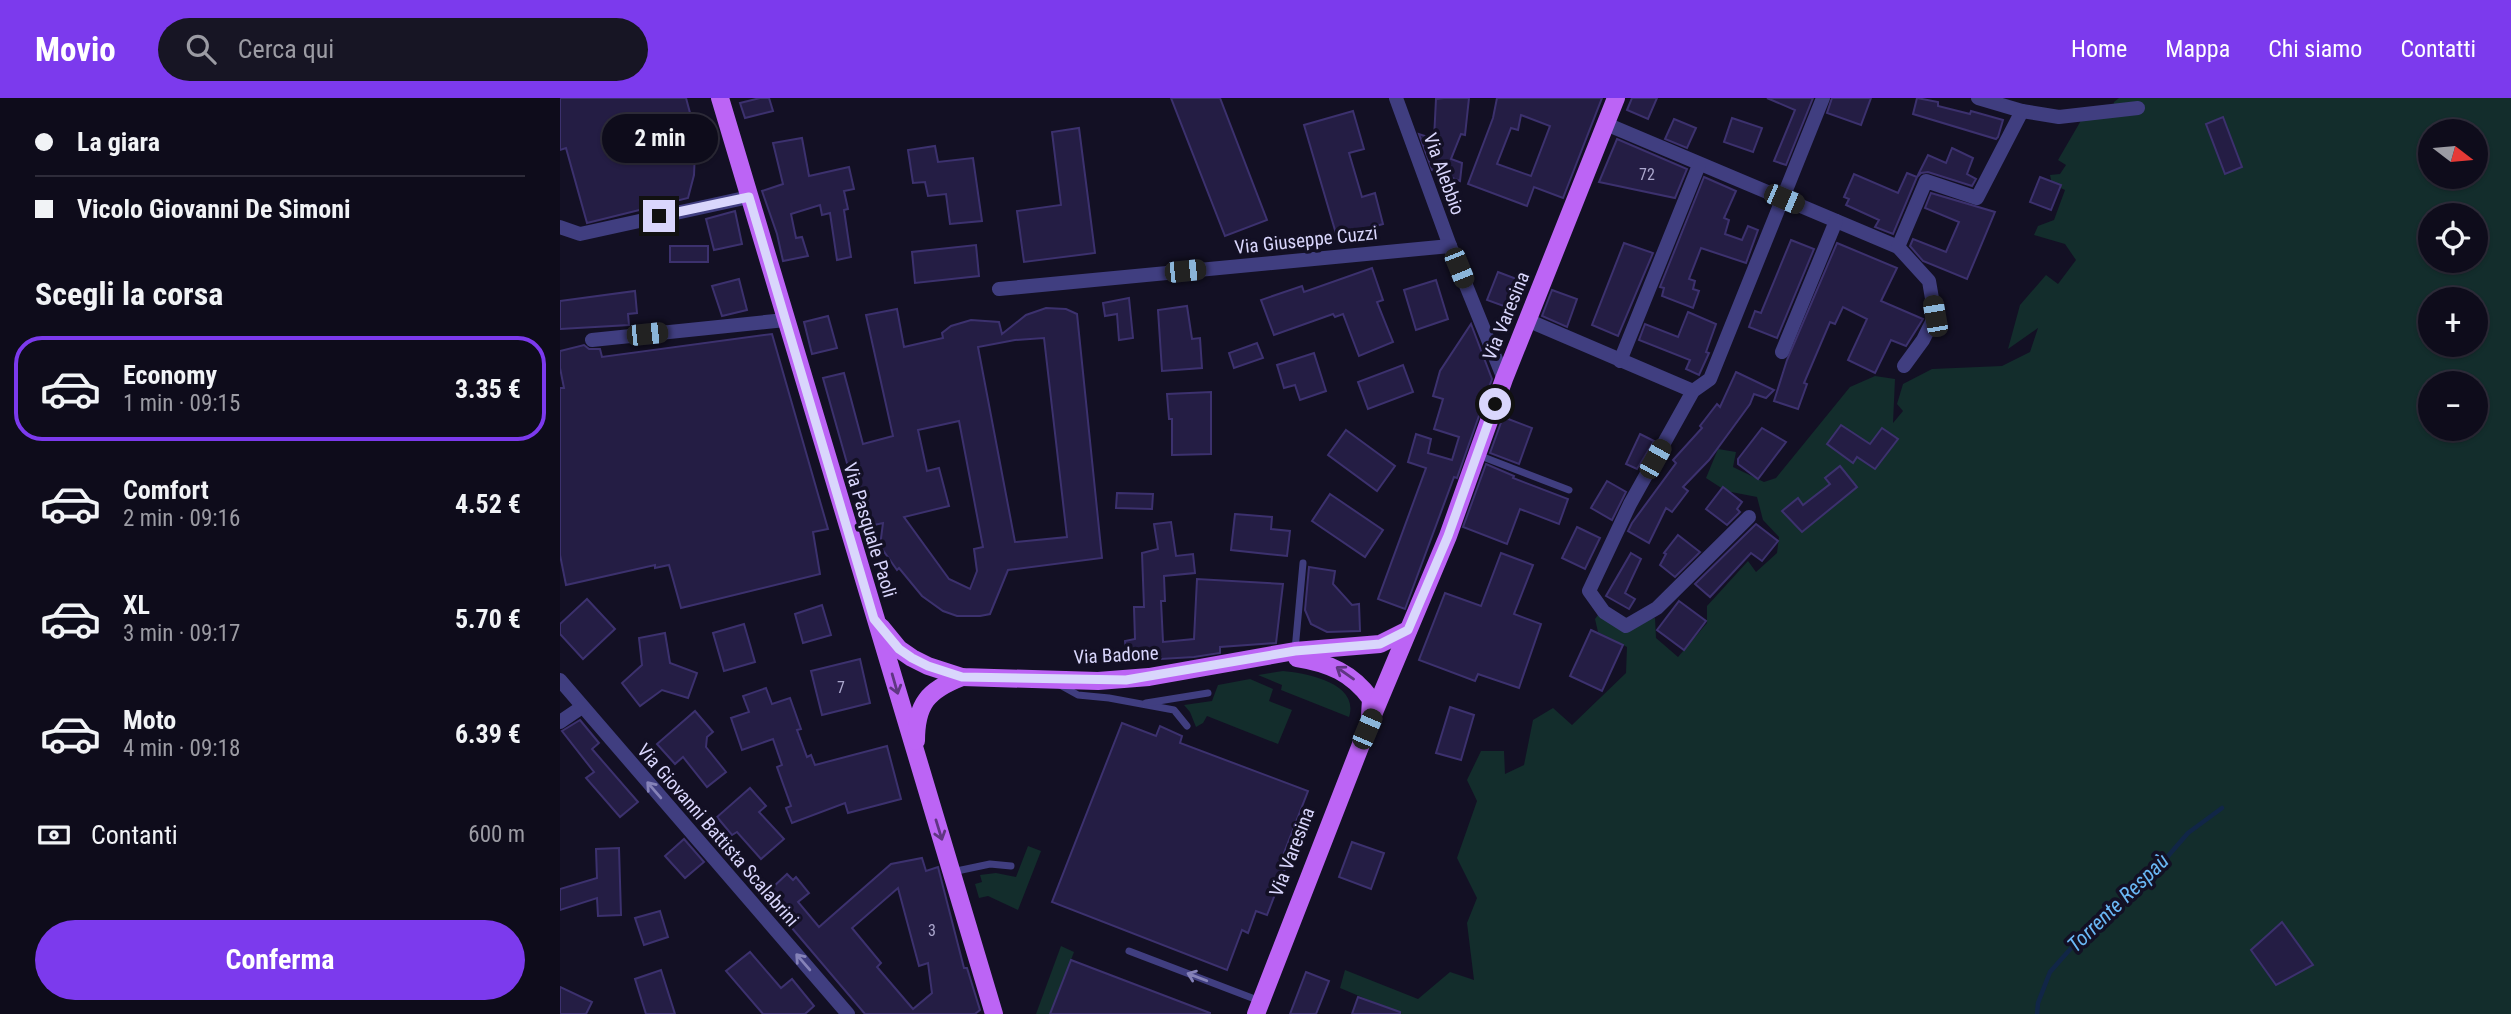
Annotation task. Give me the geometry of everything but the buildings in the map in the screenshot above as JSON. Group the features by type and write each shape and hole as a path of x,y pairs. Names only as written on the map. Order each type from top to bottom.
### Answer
{"main road":[{"name":"Via Pasquale Paoli","path":"720,98 994,1014"},
{"name":"Via Varesina","path":"1256,1007 1367,729 1448,536 1504,379 1616,98"},
{"name":"Via Badone","path":"874,619 899,649 912,658 962,677 1126,680 1295,651 1380,644 1408,630"},
{"name":"Via Badone","path":"1270,656 1299,658 1335,667 1350,677 1371,699"},
{"name":"Via Badone","path":"919,765 916,722 920,708 930,695 945,684 962,677"},
{"path":"1367,729 1371,699"}],"street":[{"name":"Via Alebbio","path":"1396,98 1450,246 1504,379"},
{"path":"1749,517 1657,608 1626,626 1604,612 1590,591 1630,504 1693,391 1710,379 1823,98"},
{"path":"1978,98 2022,111 2059,117 2138,108"},
{"path":"1898,247 1926,181 1977,198 2022,111"},
{"path":"1606,124 1898,247 1929,281 1935,316 1923,340 1904,366"},
{"path":"1620,361 1699,165"},
{"path":"560,227 580,234 749,197"},
{"path":"1782,352 1836,221"},
{"name":"Via Giuseppe Cuzzi","path":"999,289 1450,246"},
{"path":"592,340 785,320"},
{"path":"1527,320 1693,391"},
{"name":"Via Giovanni Battista Scalabrini","path":"560,680 848,1014"},
{"path":"560,722 582,707"}],"lane":[{"path":"1477,455 1569,490"},
{"path":"1295,651 1303,563"},
{"name":"Via Varesina","path":"1256,1007 1371,699 1390,653 1408,630"},
{"path":"1049,678 1077,695 1174,710 1188,726"},
{"path":"1140,704 1208,693"},
{"path":"952,872 990,864 1011,866"},
{"path":"1129,951 1256,1007"}],"green space":[{"path":"2119,98 2511,98 2511,1014 1402,1014 1340,988 1345,970 1418,999 1450,972 1474,980 1467,923 1477,898 1457,858 1477,801 1467,780 1481,751 1504,751 1505,774 1524,765 1533,720 1553,708 1572,725 1626,673 1627,647 1598,632 1595,619 1601,611 1626,622 1655,618 1656,638 1678,657 1707,623 1707,606 1748,561 1756,572 1777,553 1779,537 1763,520 1757,497 1726,491 1706,478 1718,449 1736,452 1733,467 1764,482 1776,478 1850,387 1875,376 1895,379 1893,423 1903,411 1897,404 1903,384 1932,369 2002,366 2030,352 2038,328 2008,349 2020,305 2046,275 2058,284 2076,260 2065,244 2034,235 2038,226 2054,220 2065,190 2052,184 2050,175 2060,174 2066,165 2058,160 2083,117 2111,118 2114,102"},
{"path":"1283,671 1317,677 1339,688 1347,696 1350,705 1349,717 1281,690 1282,685 1258,675"},
{"path":"1250,679 1273,689 1269,701 1292,710 1278,744 1207,716 1203,723 1196,727 1184,705 1212,701 1218,685"},
{"path":"1028,846 1041,851 1018,910 988,896 979,898 975,884 982,882 980,875 996,873 1016,877"},
{"path":"1061,946 1074,952 1050,1014 1036,1014"}],"waterway":[{"name":"Torrente Respaù","path":"2037,1014 2038,1003 2050,972 2073,946 2162,863 2188,833 2222,808"}],"route":[{"path":"659,216 749,197 874,619 899,649 912,658 962,677 1126,680 1295,651 1390,641 1408,630 1448,536 1495,404"}]}
